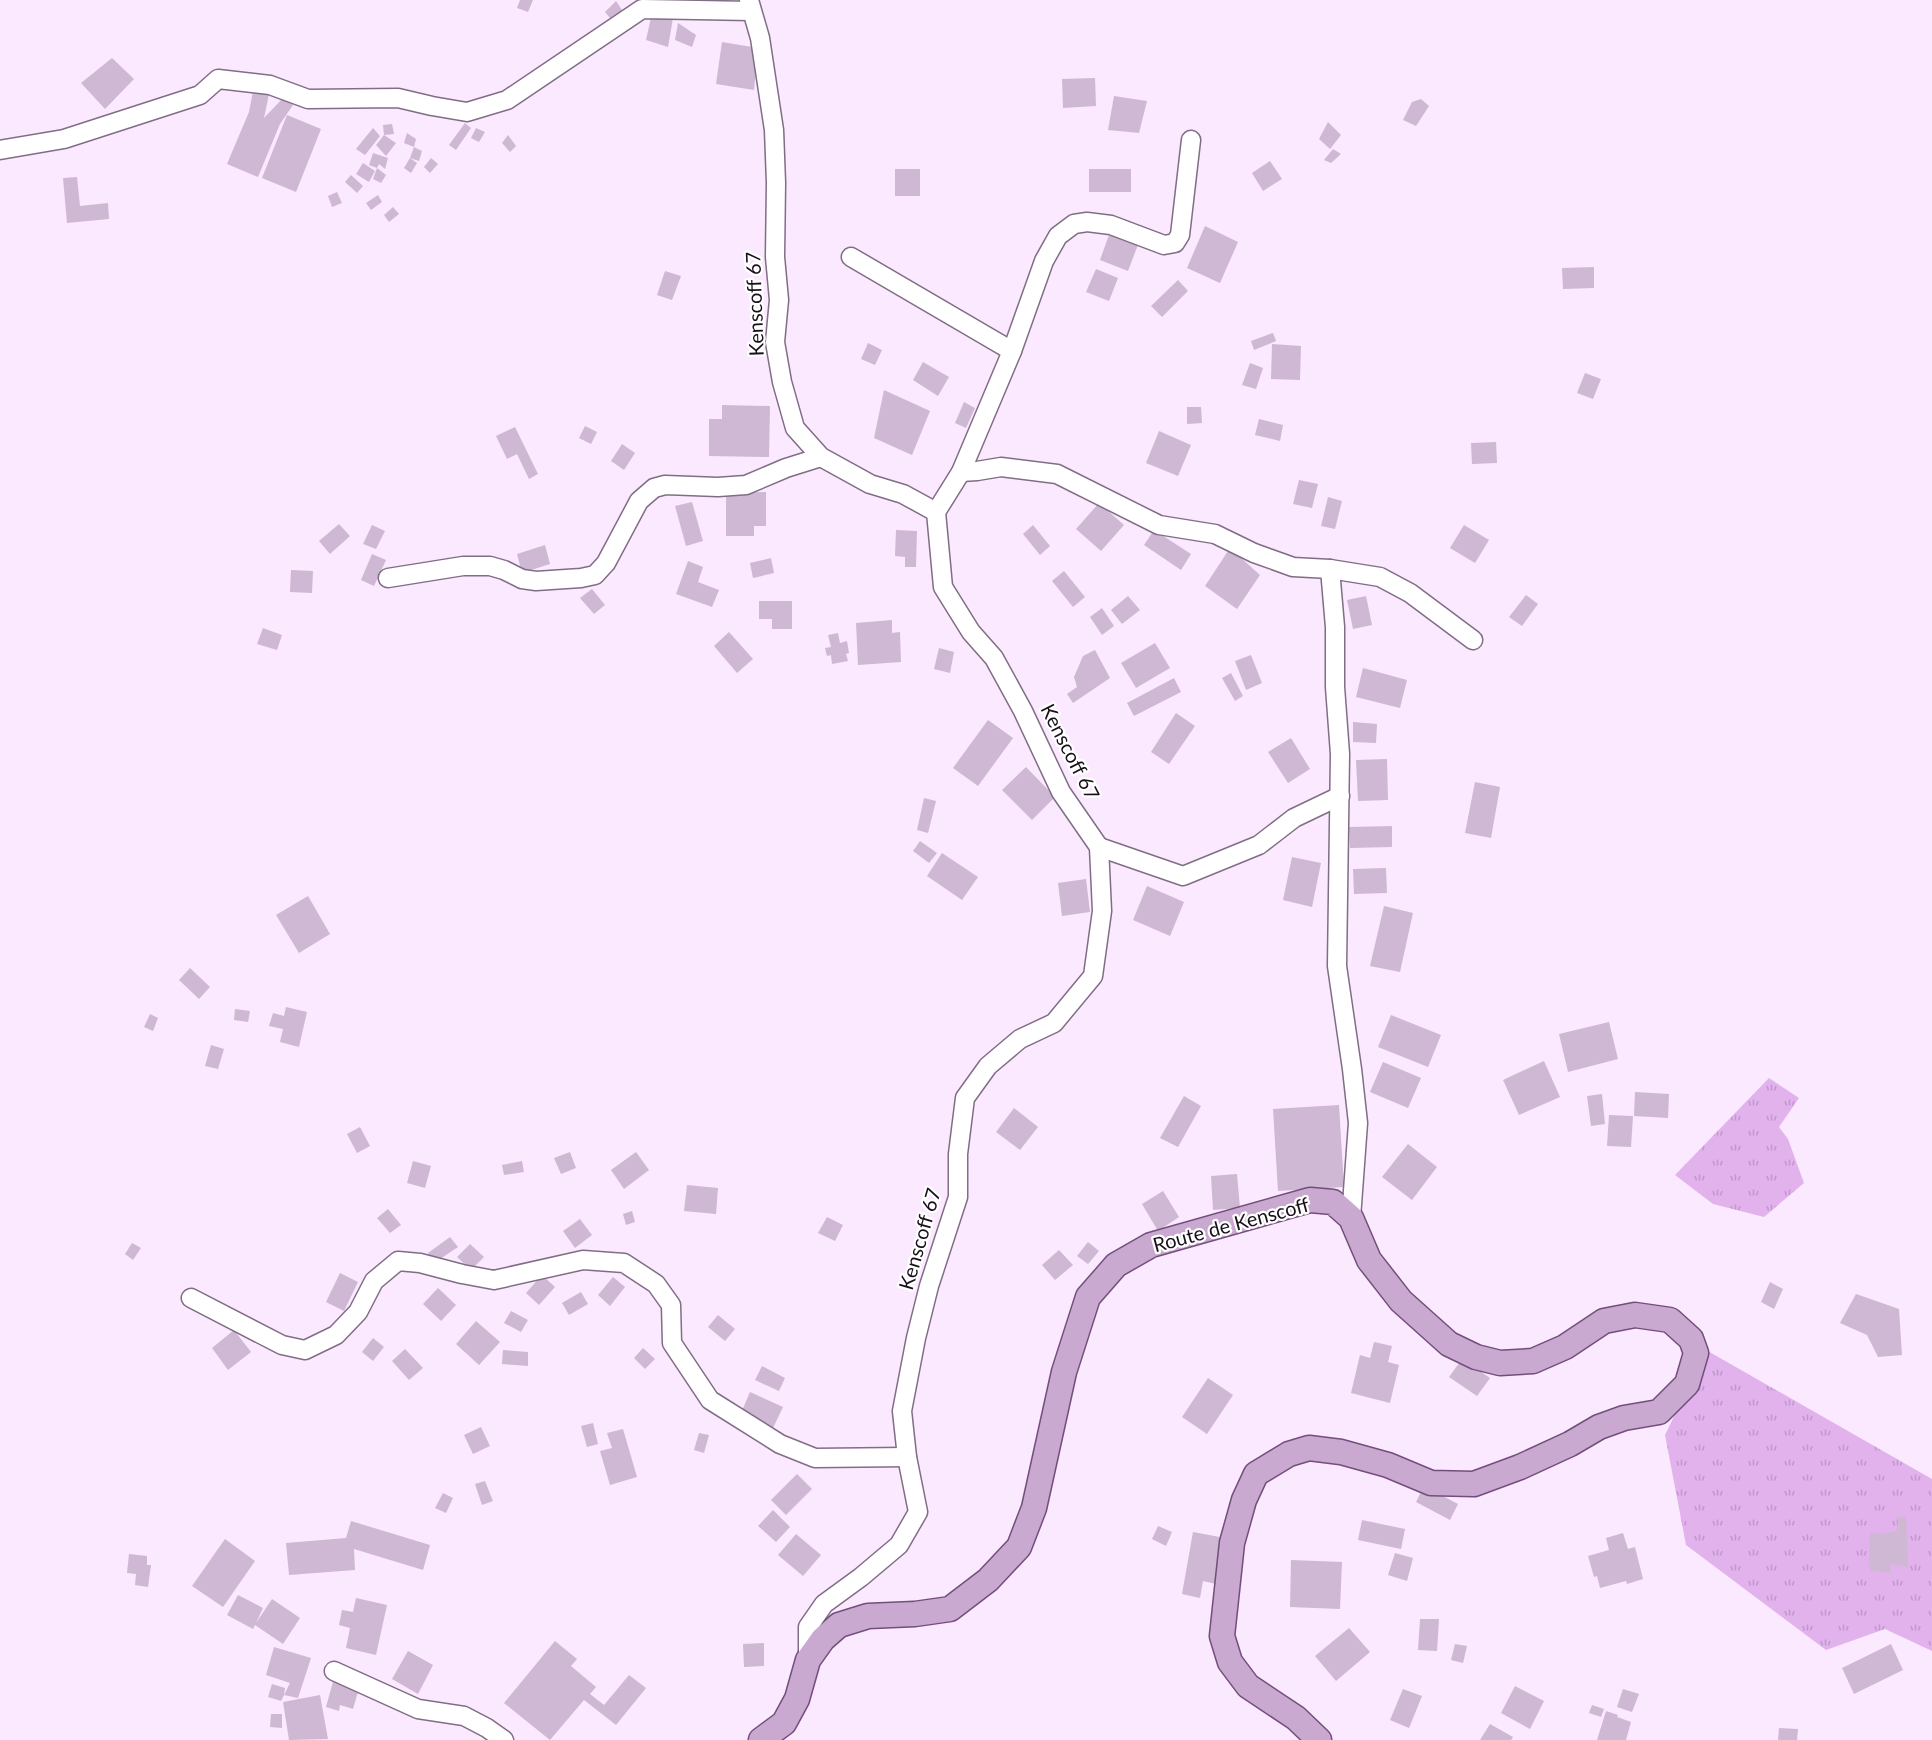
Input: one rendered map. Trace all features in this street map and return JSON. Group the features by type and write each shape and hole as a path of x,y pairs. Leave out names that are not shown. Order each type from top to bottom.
{"main road":[{"name":"Route de Kenscoff","path":"761,1740 784,1723 798,1699 808,1660 824,1639 839,1625 868,1616 915,1614 950,1609 988,1580 1019,1547 1034,1508 1064,1372 1088,1297 1116,1265 1151,1245 1310,1200 1333,1203 1351,1218"},
{"path":"1319,1740 1296,1718 1248,1686 1230,1662 1222,1636 1232,1544 1244,1500 1256,1474 1289,1454 1309,1448 1341,1452 1388,1465 1431,1483 1474,1484 1560,1449 1599,1427 1624,1418 1659,1412 1687,1384 1696,1353 1691,1338 1670,1320 1635,1315 1604,1321 1565,1347 1533,1360 1500,1363 1476,1357 1449,1344 1401,1301 1369,1260 1351,1218"}],"street":[{"path":"0,150 64,140 200,95 218,79 270,85 308,99 399,98 466,112 507,100 642,9 750,5"},
{"name":"Kenscoff 67","path":"750,5 760,38 774,130 775,257 778,300 775,342 782,382 795,428 821,458 870,484 903,494 936,512 943,587 971,632 994,658 1023,711 1061,792 1099,846 1102,911 1093,976 1054,1023 1020,1039 988,1066 965,1098 958,1154 958,1197 929,1286 902,1411 907,1457 918,1512 899,1545 824,1604 808,1627 808,1660"},
{"path":"936,512 961,472 1012,351 1044,261 1058,236 1074,224 1087,222 1112,225 1164,244 1175,243 1180,235 1191,140"},
{"path":"851,257 1012,351"},
{"path":"388,578 472,566 490,566 522,579 536,581 581,579 595,575 606,563 639,501 654,488 665,485 718,488 746,485 786,468 821,458"},
{"path":"961,472 1001,467 1057,474 1159,525 1215,534 1254,553 1293,567 1330,569 1380,577 1410,593 1473,640"},
{"path":"1330,569 1335,627 1335,687 1340,754 1337,966 1358,1124 1351,1218"},
{"path":"1099,846 1183,876 1259,845 1294,818 1340,796"},
{"path":"191,1298 282,1345 305,1350 336,1335 358,1312 374,1281 398,1261 420,1263 462,1275 494,1280 583,1260 624,1263 656,1284 671,1305 672,1343 710,1400 780,1444 815,1458 907,1457"},
{"path":"334,1671 418,1708 464,1716 504,1740"}],"green space":[{"path":"1769,1078 1799,1098 1779,1127 1788,1139 1804,1183 1764,1217 1713,1204 1675,1175"},
{"path":"1706,1350 1932,1479 1932,1651 1885,1629 1826,1650 1686,1545 1665,1435"}],"building":[{"path":"520,0 533,0 528,12 517,8"},
{"path":"616,1 622,10 610,18 605,12"},
{"path":"652,13 673,18 668,47 646,40"},
{"path":"678,23 696,35 692,47 675,40"},
{"path":"722,42 758,48 754,90 716,84"},
{"path":"112,58 134,79 105,109 81,83"},
{"path":"1095,78 1096,106 1063,108 1062,79"},
{"path":"253,91 269,94 264,118 284,97 293,105 280,124 258,177 227,164 249,112"},
{"path":"1114,96 1147,101 1139,133 1108,130"},
{"path":"1421,99 1429,106 1416,126 1403,120 1412,102"},
{"path":"287,115 321,129 296,192 262,178"},
{"path":"1328,122 1341,135 1330,149 1319,139"},
{"path":"465,123 471,128 456,150 449,145"},
{"path":"392,124 394,134 384,135 383,125"},
{"path":"373,128 380,136 365,155 356,149"},
{"path":"476,128 485,132 479,142 471,138"},
{"path":"407,133 416,139 414,147 404,143"},
{"path":"384,135 396,143 386,156 376,145"},
{"path":"508,135 516,146 510,152 502,143"},
{"path":"414,147 422,151 419,161 410,158"},
{"path":"1333,149 1341,154 1331,163 1324,160"},
{"path":"373,153 388,158 385,169 379,164 377,168 369,165"},
{"path":"410,158 417,163 411,173 404,168"},
{"path":"431,158 438,164 430,173 424,167"},
{"path":"1270,161 1282,179 1263,191 1252,173"},
{"path":"363,163 375,171 369,182 356,174"},
{"path":"377,168 386,175 381,183 373,179"},
{"path":"895,169 920,169 920,196 895,196"},
{"path":"1089,169 1131,169 1131,192 1089,192"},
{"path":"351,175 363,186 357,193 345,182"},
{"path":"77,177 80,206 108,203 109,219 67,223 63,178"},
{"path":"337,192 342,203 332,207 328,196"},
{"path":"378,195 382,202 371,210 366,203"},
{"path":"393,207 399,214 389,222 384,215"},
{"path":"1205,226 1238,242 1220,283 1187,268"},
{"path":"1110,232 1139,242 1128,271 1100,260"},
{"path":"1594,267 1594,288 1563,289 1562,268"},
{"path":"1096,269 1118,278 1109,301 1086,292"},
{"path":"665,271 681,276 672,300 657,295"},
{"path":"1178,280 1188,291 1162,317 1151,306"},
{"path":"1273,333 1276,341 1254,350 1251,341"},
{"path":"868,343 882,350 875,365 861,359"},
{"path":"1272,344 1301,346 1300,380 1271,379"},
{"path":"923,362 949,377 938,396 913,380"},
{"path":"1250,363 1263,368 1256,389 1242,385"},
{"path":"1585,373 1601,379 1593,399 1577,393"},
{"path":"884,390 930,411 912,455 874,438"},
{"path":"964,402 975,408 966,428 955,423"},
{"path":"722,405 770,406 769,457 709,456 709,419 722,419"},
{"path":"1187,407 1201,407 1202,423 1187,424"},
{"path":"1259,419 1283,425 1280,441 1255,435"},
{"path":"585,426 597,432 591,444 579,438"},
{"path":"515,427 538,474 529,479 517,454 507,459 496,436"},
{"path":"1159,431 1191,445 1178,476 1146,463"},
{"path":"1496,442 1497,463 1472,464 1471,443"},
{"path":"622,444 635,453 624,470 611,461"},
{"path":"1299,480 1318,484 1312,508 1293,504"},
{"path":"766,492 766,526 754,526 754,536 726,536 726,493"},
{"path":"1328,497 1342,501 1335,529 1321,526"},
{"path":"692,502 703,541 686,546 675,506"},
{"path":"1099,503 1124,525 1101,551 1076,529"},
{"path":"339,524 350,536 330,554 319,541"},
{"path":"372,525 385,531 376,549 363,544"},
{"path":"1033,525 1050,546 1040,555 1023,534"},
{"path":"1464,525 1489,540 1475,563 1450,548"},
{"path":"896,530 917,531 916,567 905,567 905,557 895,556"},
{"path":"1154,530 1191,554 1181,570 1144,545"},
{"path":"545,545 550,564 522,573 517,554"},
{"path":"1230,548 1260,575 1237,609 1205,586"},
{"path":"372,554 386,560 374,586 361,580"},
{"path":"771,558 774,573 753,578 750,563"},
{"path":"688,561 703,567 698,582 719,590 712,607 676,594"},
{"path":"291,570 313,571 312,593 290,592"},
{"path":"1064,571 1085,597 1073,607 1052,581"},
{"path":"592,589 605,605 594,614 580,598"},
{"path":"1526,595 1538,604 1522,626 1509,617"},
{"path":"1128,596 1140,610 1122,624 1111,610"},
{"path":"1366,596 1372,625 1353,629 1347,600"},
{"path":"759,601 792,601 792,629 772,629 772,619 759,619"},
{"path":"1102,608 1114,626 1102,635 1090,617"},
{"path":"892,620 892,633 900,632 901,662 858,665 856,623"},
{"path":"263,628 282,635 277,650 257,644"},
{"path":"729,632 753,659 737,673 714,646"},
{"path":"838,633 840,643 847,641 848,661 832,664 831,655 827,656 825,648 831,647 828,635"},
{"path":"1155,643 1170,668 1136,688 1121,663"},
{"path":"939,648 954,652 950,673 934,669"},
{"path":"1095,650 1110,678 1073,703 1067,694 1077,687 1074,677 1083,656"},
{"path":"1251,655 1262,683 1246,690 1235,661"},
{"path":"1363,668 1407,680 1400,708 1356,697"},
{"path":"1231,673 1243,696 1235,701 1222,678"},
{"path":"1174,678 1181,692 1134,716 1127,703"},
{"path":"1176,713 1195,726 1169,764 1151,752"},
{"path":"988,720 1013,738 978,786 953,768"},
{"path":"1353,722 1377,724 1376,743 1353,742"},
{"path":"1291,738 1310,769 1288,783 1268,752"},
{"path":"1387,759 1388,800 1358,801 1356,760"},
{"path":"1026,767 1055,797 1032,820 1002,790"},
{"path":"1475,782 1500,787 1491,838 1465,833"},
{"path":"924,798 936,801 928,833 917,830"},
{"path":"1392,826 1392,847 1350,848 1349,827"},
{"path":"920,841 937,853 929,863 913,851"},
{"path":"942,853 978,877 962,900 927,876"},
{"path":"1292,857 1321,863 1312,907 1283,900"},
{"path":"1386,868 1387,893 1354,894 1353,869"},
{"path":"1086,879 1090,912 1062,916 1058,883"},
{"path":"1147,886 1184,902 1170,936 1133,920"},
{"path":"308,896 330,934 299,953 276,915"},
{"path":"1384,906 1413,913 1400,972 1370,966"},
{"path":"190,968 210,987 199,999 179,980"},
{"path":"286,1007 307,1012 299,1047 280,1042 283,1029 269,1026 273,1013 284,1016"},
{"path":"235,1009 250,1011 248,1022 234,1020"},
{"path":"150,1014 158,1018 153,1031 144,1027"},
{"path":"1391,1015 1441,1035 1428,1067 1378,1047"},
{"path":"1609,1022 1618,1059 1568,1072 1559,1034"},
{"path":"211,1045 224,1049 218,1069 205,1066"},
{"path":"1544,1061 1560,1097 1519,1115 1503,1080"},
{"path":"1383,1062 1421,1078 1408,1108 1370,1092"},
{"path":"1635,1092 1669,1094 1668,1118 1634,1116"},
{"path":"1602,1094 1605,1124 1591,1126 1587,1096"},
{"path":"1184,1096 1201,1106 1178,1147 1160,1138"},
{"path":"1339,1105 1344,1187 1278,1191 1273,1109"},
{"path":"1014,1108 1038,1127 1020,1150 996,1132"},
{"path":"1609,1115 1633,1116 1631,1147 1607,1146"},
{"path":"360,1127 370,1146 357,1153 347,1134"},
{"path":"1408,1144 1437,1167 1412,1200 1382,1177"},
{"path":"570,1152 576,1168 561,1174 554,1158"},
{"path":"636,1152 649,1170 624,1189 611,1170"},
{"path":"413,1161 431,1166 425,1188 407,1183"},
{"path":"522,1161 524,1172 504,1175 502,1165"},
{"path":"1237,1174 1240,1208 1213,1210 1211,1176"},
{"path":"687,1185 718,1188 716,1214 684,1211"},
{"path":"1163,1191 1179,1217 1158,1231 1142,1204"},
{"path":"388,1209 401,1225 390,1233 377,1218"},
{"path":"632,1211 635,1222 626,1225 623,1214"},
{"path":"827,1217 843,1225 835,1241 818,1233"},
{"path":"580,1219 592,1235 575,1248 563,1231"},
{"path":"450,1237 458,1247 434,1263 428,1253"},
{"path":"1088,1242 1099,1251 1088,1264 1077,1256"},
{"path":"132,1243 141,1248 133,1260 125,1254"},
{"path":"470,1244 484,1257 471,1270 457,1257"},
{"path":"1059,1250 1073,1265 1055,1280 1042,1265"},
{"path":"340,1273 358,1282 344,1311 326,1302"},
{"path":"542,1275 555,1287 539,1305 526,1293"},
{"path":"613,1277 625,1287 610,1306 598,1295"},
{"path":"1770,1282 1783,1289 1774,1309 1761,1302"},
{"path":"438,1288 456,1305 441,1321 423,1304"},
{"path":"581,1292 588,1304 569,1315 562,1303"},
{"path":"1856,1294 1899,1309 1902,1355 1878,1357 1867,1335 1840,1323"},
{"path":"511,1311 528,1320 521,1332 504,1323"},
{"path":"718,1315 735,1329 725,1341 708,1327"},
{"path":"476,1321 500,1342 479,1365 456,1344"},
{"path":"234,1330 251,1352 228,1370 212,1348"},
{"path":"373,1338 384,1347 373,1361 362,1352"},
{"path":"1374,1342 1392,1346 1388,1362 1399,1365 1390,1403 1351,1393 1360,1355 1370,1358"},
{"path":"643,1348 655,1359 645,1369 634,1358"},
{"path":"405,1349 423,1368 409,1380 392,1361"},
{"path":"503,1350 528,1352 528,1366 502,1364"},
{"path":"1462,1359 1490,1378 1477,1396 1449,1377"},
{"path":"762,1366 785,1378 779,1391 755,1380"},
{"path":"1208,1378 1233,1395 1207,1434 1182,1417"},
{"path":"750,1392 783,1407 773,1428 741,1413"},
{"path":"593,1423 598,1444 587,1447 581,1426"},
{"path":"481,1427 490,1446 473,1454 464,1435"},
{"path":"623,1429 637,1477 610,1485 600,1451 612,1448 607,1433"},
{"path":"699,1433 709,1435 704,1453 694,1450"},
{"path":"797,1474 812,1489 786,1515 771,1500"},
{"path":"485,1481 493,1501 482,1505 475,1484"},
{"path":"1424,1486 1458,1504 1450,1520 1416,1502"},
{"path":"443,1493 453,1498 446,1513 435,1508"},
{"path":"773,1510 790,1527 776,1542 758,1526"},
{"path":"1898,1517 1906,1517 1908,1567 1891,1564 1890,1573 1870,1570 1870,1533 1882,1534 1897,1531"},
{"path":"1362,1520 1405,1529 1401,1549 1358,1540"},
{"path":"351,1521 430,1545 423,1570 354,1549 355,1570 289,1575 286,1543 346,1538"},
{"path":"1158,1526 1172,1532 1166,1546 1152,1539"},
{"path":"1193,1532 1225,1538 1216,1584 1203,1581 1200,1598 1182,1594"},
{"path":"1623,1533 1628,1549 1635,1547 1643,1579 1600,1588 1588,1556 1609,1550 1606,1538"},
{"path":"796,1534 821,1555 803,1576 778,1555"},
{"path":"225,1539 255,1561 223,1607 192,1586"},
{"path":"1395,1553 1413,1558 1407,1581 1388,1575"},
{"path":"129,1554 147,1556 147,1565 151,1565 148,1587 135,1585 136,1574 127,1573"},
{"path":"1291,1560 1342,1562 1340,1609 1290,1607"},
{"path":"238,1595 263,1608 256,1623 272,1599 300,1618 283,1644 255,1625 253,1629 227,1615"},
{"path":"356,1598 387,1605 376,1655 346,1648 350,1628 339,1625 342,1610 353,1612"},
{"path":"1420,1619 1439,1619 1437,1651 1418,1650"},
{"path":"1349,1628 1370,1652 1336,1681 1315,1656"},
{"path":"555,1641 577,1659 571,1666 596,1687 590,1694 604,1705 629,1675 646,1688 616,1725 584,1700 550,1740 504,1703"},
{"path":"764,1643 764,1666 744,1667 743,1644"},
{"path":"1455,1644 1467,1646 1463,1663 1451,1660"},
{"path":"1891,1644 1903,1670 1854,1694 1842,1668"},
{"path":"274,1647 311,1658 298,1698 284,1695 290,1683 266,1675"},
{"path":"408,1651 433,1665 418,1694 392,1679"},
{"path":"334,1678 360,1685 353,1709 340,1705 339,1711 326,1707"},
{"path":"272,1684 285,1688 281,1701 268,1697"},
{"path":"1515,1686 1544,1701 1530,1729 1501,1713"},
{"path":"1403,1689 1422,1696 1409,1728 1390,1720"},
{"path":"1623,1689 1639,1694 1632,1712 1617,1707"},
{"path":"320,1695 328,1739 289,1740 283,1702"},
{"path":"1592,1705 1604,1709 1601,1717 1589,1713"},
{"path":"1606,1711 1631,1722 1626,1740 1597,1740"},
{"path":"271,1714 282,1714 282,1728 270,1727"},
{"path":"1490,1724 1513,1737 1511,1740 1480,1740"},
{"path":"1779,1728 1798,1729 1797,1740 1778,1740"}]}
